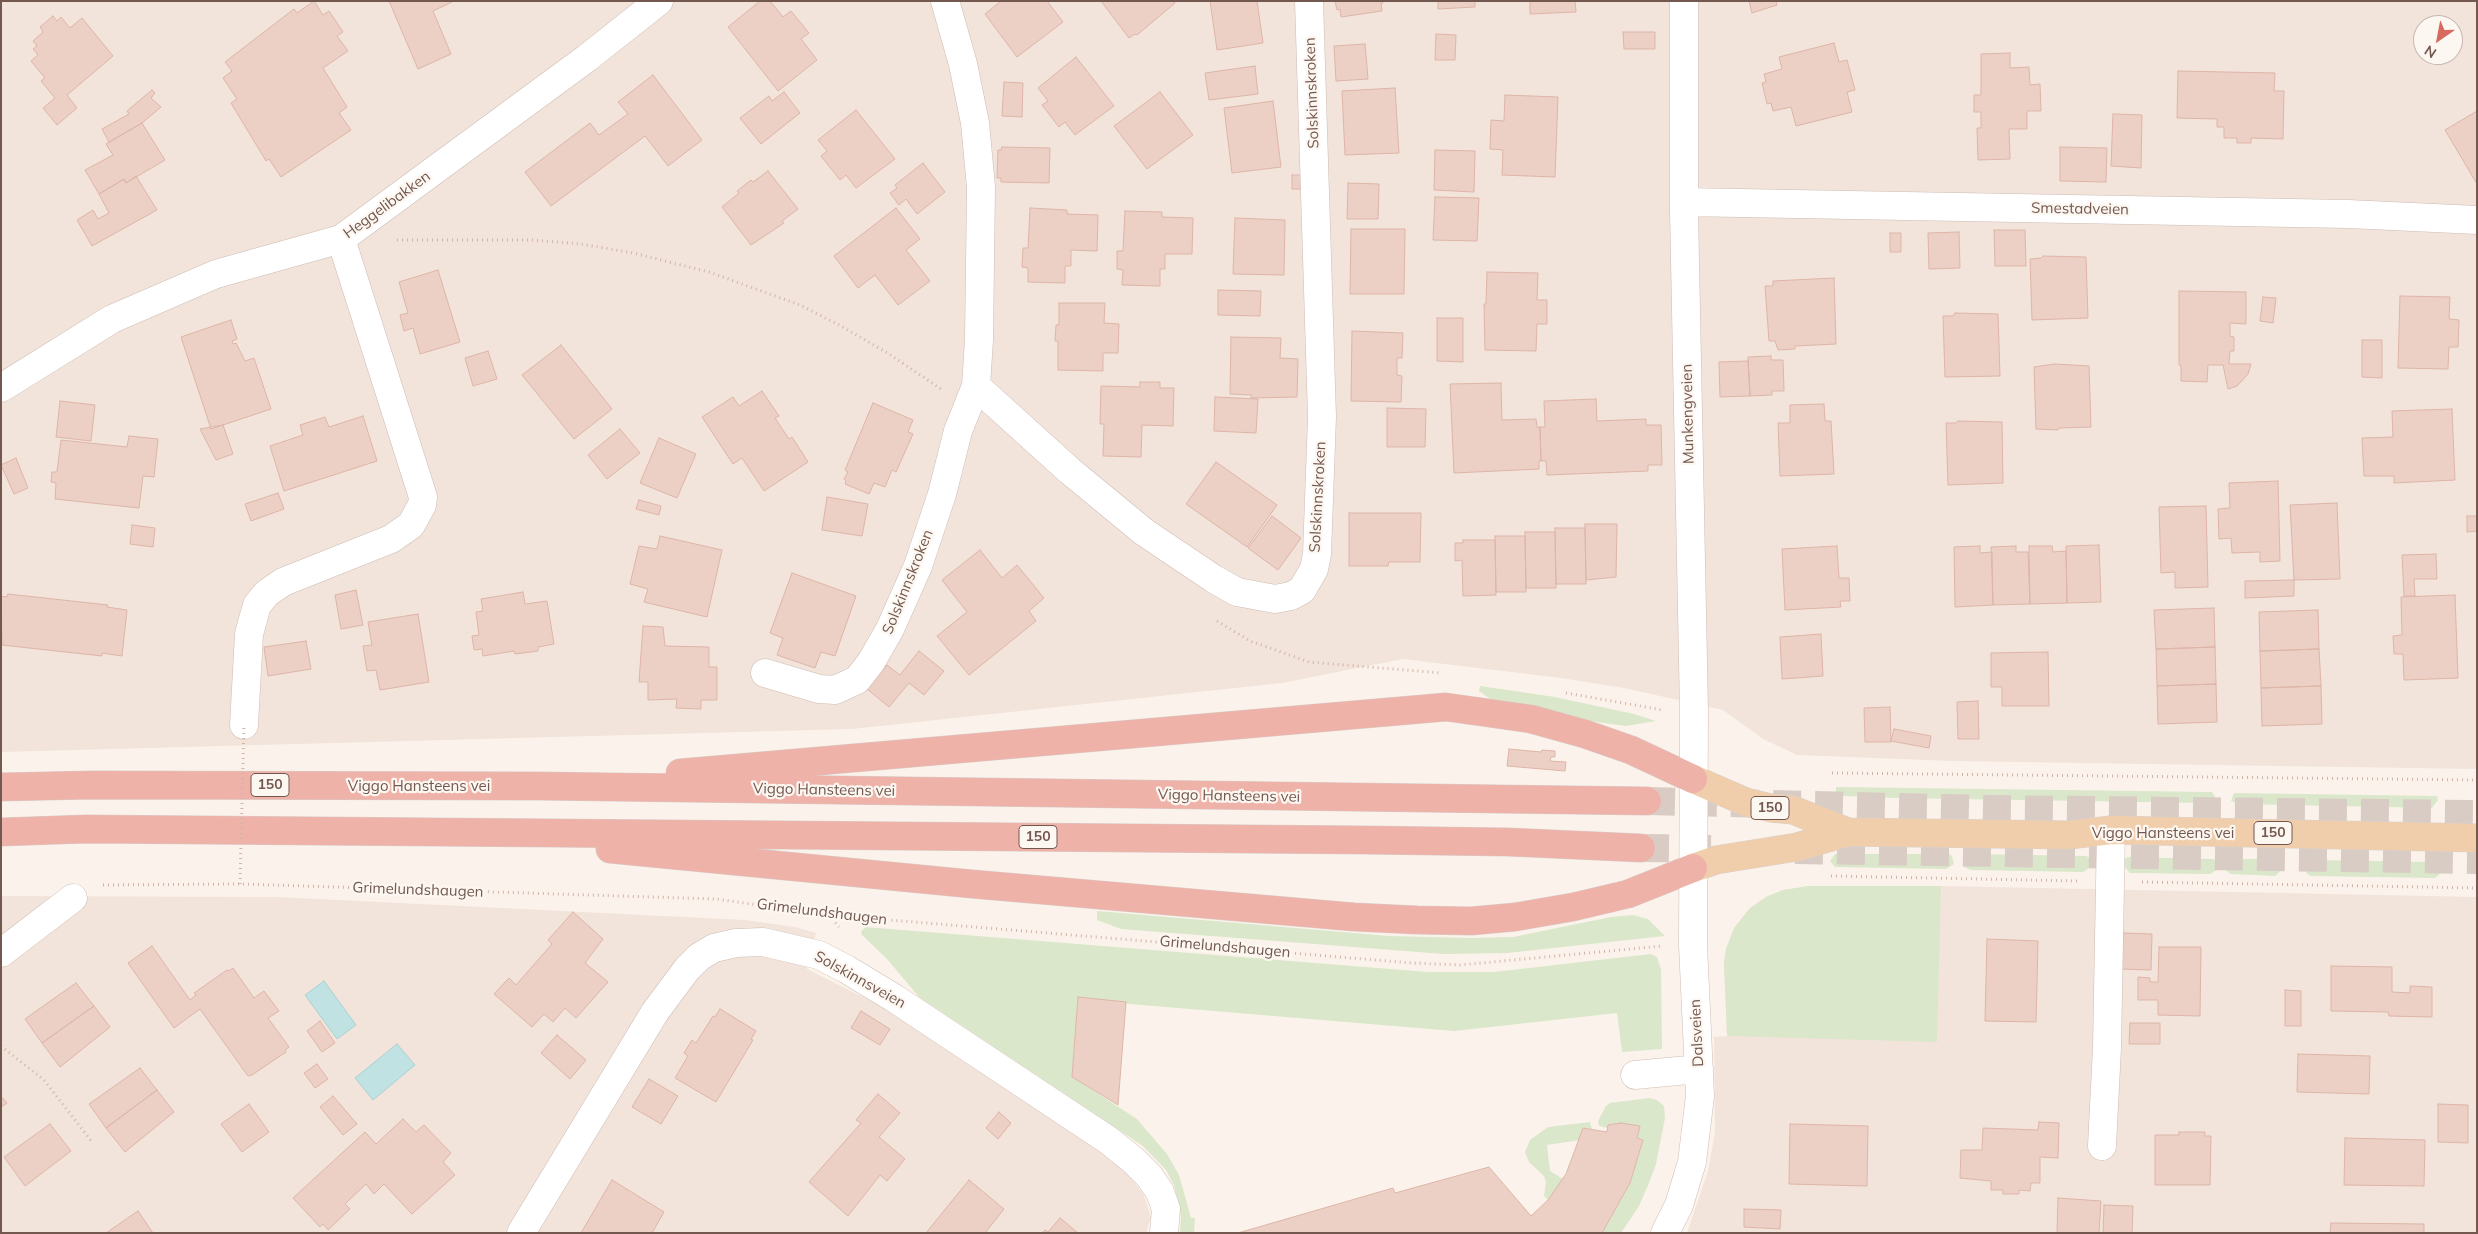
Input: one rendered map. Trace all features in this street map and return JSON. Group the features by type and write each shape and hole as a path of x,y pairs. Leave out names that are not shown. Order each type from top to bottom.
{"highway":[{"path":"538,786 929,750 1446,707 1530,718 1585,734 1631,750 1693,779"},
{"name":"Viggo Hansteens vei","path":"1,787 92,785 538,786 1647,801"},
{"name":"150","path":"1,832 86,829 1374,840 1508,842 1641,848"},
{"path":"434,832 972,884 1344,916 1417,920 1471,921 1515,917 1573,907 1628,894 1693,868"}],"main road":[{"name":"Viggo Hansteens vei","path":"1693,779 1746,802 1771,808 1793,810 1848,832"},
{"name":"Viggo Hansteens vei","path":"1693,868 1716,860 1797,847 1848,832 2069,835 2110,830 2477,838"}],"street":[{"name":"Heggelibakken","path":"1,388 112,319 216,274 341,239 587,58 659,1"},
{"name":"Solskinnskroken","path":"765,673 819,689 835,690 857,680 871,662 890,629 918,566 942,494 958,431 976,386 981,187 975,124 963,64 945,1"},
{"name":"Solskinnskroken","path":"976,386 1070,471 1144,532 1214,579 1237,592 1274,599 1291,596 1302,590 1314,569 1317,554 1322,417 1309,1"},
{"name":"Munkengveien","path":"1684,1 1684,202 1694,711 1693,828"},
{"name":"Smestadveien","path":"1684,202 2348,214 2477,220"},
{"path":"244,725 249,634 252,617 257,605 267,593 283,582 391,539 411,525 422,505 423,496 341,239"},
{"name":"Dalsveien","path":"1665,1233 1679,1204 1692,1162 1698,1121 1699,1069 1693,945 1693,828"},
{"path":"2102,1146 2107,1048 2110,830"},
{"path":"1,953 73,898"},
{"name":"Solskinnsveien","path":"521,1233 655,1012 687,969 714,948 736,943 763,942 819,954 846,969 894,998 1108,1140 1149,1176 1160,1192 1166,1209 1164,1233"},
{"path":"1635,1075 1699,1069"}],"path":[{"path":"240,884 244,725"},
{"path":"1832,773 2477,780"},
{"path":"1831,876 2477,888"},
{"name":"Grimelundshaugen","path":"73,898 88,889 110,884 240,884 716,899 829,914 1460,965 1662,946"},
{"path":"1,1046 44,1080 92,1142"}],"shaded area":[{"path":"1,1 2477,1 2477,769 1951,761 1797,755 1763,739 1723,710 1624,688 1561,678 1403,659 1282,683 852,729 1,752"},
{"path":"1809,886 1941,886 2477,897 2477,1233 1687,1233 1708,1171 1715,1132 1714,1037 1727,1036 1724,963 1726,949 1734,928 1750,908 1766,897 1783,890"},
{"path":"1,896 278,897 745,920 795,927 816,933 807,969 883,1007 1122,1167 1143,1193 1151,1217 1146,1233 1,1233"}],"green space":[{"path":"1480,686 1555,697 1634,714 1656,721 1626,726 1589,721 1493,701 1479,691"},
{"path":"1836,787 2212,792 2215,797 2214,802 2205,803 1895,798 1843,796 1836,793"},
{"path":"2234,793 2437,796 2438,800 2432,808 2238,804 2231,801"},
{"path":"1835,854 1949,854 1952,856 1954,864 1946,869 1835,867 1830,861"},
{"path":"1969,854 2086,856 2090,858 2091,867 2083,872 1971,870 1963,864 1963,860"},
{"path":"2127,857 2213,859 2216,861 2218,869 2210,874 2130,873 2123,865 2123,860"},
{"path":"2229,859 2276,859 2281,864 2282,870 2275,876 2230,874 2224,868"},
{"path":"2312,860 2434,862 2441,865 2443,871 2435,878 2311,876 2307,874 2305,867"},
{"path":"1809,886 1941,886 1937,1042 1727,1036 1724,963 1726,949 1734,928 1750,908 1766,897 1783,890"},
{"path":"1097,911 1389,936 1470,938 1513,937 1611,917 1633,915 1648,919 1665,936 1507,953 1444,954 1121,929 1097,920"},
{"path":"865,927 1428,972 1494,972 1651,954 1657,957 1661,969 1662,1049 1622,1052 1617,1013 1454,1031 1130,1004 1078,997 1072,1077 1137,1119 1167,1154 1179,1175 1191,1218 1195,1218 1194,1233 1180,1233 1181,1217 1174,1185 1166,1170 1143,1146 919,997 887,959 862,935 861,932"},
{"path":"1649,1098 1657,1100 1664,1106 1665,1118 1656,1164 1639,1206 1621,1233 1602,1233 1630,1183 1643,1140 1637,1138 1640,1126 1608,1125 1608,1128 1599,1126 1598,1121 1606,1106 1610,1103"},
{"path":"1590,1122 1592,1129 1583,1128 1580,1140 1547,1145 1550,1171 1563,1179 1548,1200 1544,1196 1546,1182 1544,1176 1529,1162 1525,1152 1530,1140 1548,1127"}],"water":[{"path":"324,981 356,1025 337,1039 305,995"},
{"path":"397,1044 415,1065 373,1100 355,1078"}],"building":[{"path":"314,1 323,15 329,11 343,32 337,36 348,51 323,68 347,107 339,113 351,130 281,177 269,159 266,161 231,103 237,99 223,78 232,71 225,62 294,9 297,13"},
{"path":"389,1 454,1 433,11 451,54 418,69"},
{"path":"760,1 770,1 783,17 791,11 809,33 801,39 817,60 778,91 728,27"},
{"path":"1001,1 1047,1 1063,22 1017,57 985,14"},
{"path":"1101,1 1173,1 1175,3 1137,35 1135,34 1129,38"},
{"path":"1210,1 1257,1 1263,43 1217,50"},
{"path":"1335,1 1383,1 1381,3 1382,11 1341,17 1340,9 1337,10"},
{"path":"1438,1 1475,1 1475,7 1438,9"},
{"path":"1530,1 1575,1 1576,12 1530,14"},
{"path":"1749,1 1776,1 1777,5 1752,13"},
{"path":"53,16 57,21 61,17 70,28 82,18 113,56 67,95 77,108 57,125 43,108 55,98 41,81 45,78 31,61 38,55 33,49 37,46 33,41 43,32 40,27"},
{"path":"1623,32 1655,32 1655,49 1624,49"},
{"path":"1436,34 1456,35 1455,60 1435,60"},
{"path":"1834,43 1839,62 1847,60 1855,90 1847,92 1852,112 1796,126 1791,107 1773,111 1771,103 1767,104 1762,83 1766,82 1764,74 1782,69 1779,57"},
{"path":"1365,44 1368,79 1336,81 1334,46"},
{"path":"2010,53 2010,68 2029,67 2030,85 2040,84 2041,111 2027,111 2027,129 2009,129 2010,159 1978,160 1977,128 1981,128 1981,112 1974,112 1974,95 1981,95 1981,54"},
{"path":"1076,57 1114,106 1075,135 1065,122 1059,127 1042,105 1048,101 1038,88"},
{"path":"1255,66 1258,94 1209,100 1205,73"},
{"path":"2178,71 2275,73 2274,91 2284,91 2283,139 2251,138 2251,143 2237,143 2237,138 2224,138 2224,127 2217,127 2217,119 2177,118"},
{"path":"653,75 702,140 668,166 645,136 551,206 525,172 590,123 599,135 628,114 618,102"},
{"path":"1004,82 1023,83 1022,117 1002,116"},
{"path":"1395,88 1399,153 1345,155 1342,91"},
{"path":"152,90 155,93 151,98 161,107 142,123 109,142 102,129 129,114 127,111"},
{"path":"784,92 800,113 761,144 740,118 769,96 772,101"},
{"path":"1160,92 1193,135 1147,169 1114,126"},
{"path":"1505,95 1558,97 1555,177 1502,175 1503,150 1490,149 1491,120 1504,121"},
{"path":"1273,101 1281,167 1232,173 1224,108"},
{"path":"856,110 895,159 856,188 846,175 840,180 821,156 827,151 818,140"},
{"path":"2477,111 2477,184 2445,130"},
{"path":"2113,114 2142,115 2141,168 2111,166"},
{"path":"142,123 165,160 126,183 124,179 99,194 85,170 113,155 106,144"},
{"path":"1002,147 1050,148 1049,183 1001,182 1001,178 997,178 998,150 1001,150"},
{"path":"2060,147 2107,148 2106,182 2060,181"},
{"path":"1435,150 1475,151 1474,192 1434,190"},
{"path":"923,163 945,192 917,214 906,199 899,205 890,193 897,188 895,185"},
{"path":"768,171 798,209 782,221 784,223 751,245 722,207 751,180 753,182"},
{"path":"1292,175 1306,175 1306,189 1292,189"},
{"path":"136,176 157,210 92,246 77,220 93,210 98,219 109,213 99,194 124,179 126,183"},
{"path":"1348,183 1379,184 1378,219 1347,219"},
{"path":"1435,197 1479,198 1477,241 1433,240"},
{"path":"896,208 920,239 906,250 930,281 898,305 875,275 858,288 834,256"},
{"path":"1030,208 1067,210 1067,214 1098,215 1097,251 1071,250 1071,266 1065,266 1065,283 1028,282 1028,268 1022,267 1023,248 1028,248"},
{"path":"1125,211 1162,212 1162,217 1193,218 1192,254 1165,254 1165,269 1160,269 1160,286 1122,285 1123,270 1117,269 1117,251 1123,251"},
{"path":"1235,218 1285,220 1284,275 1233,274"},
{"path":"1351,229 1405,229 1404,294 1350,294"},
{"path":"1994,230 2025,230 2026,266 1995,266"},
{"path":"1959,232 1960,268 1929,269 1928,233"},
{"path":"1890,233 1901,233 1901,252 1890,252"},
{"path":"2043,256 2086,257 2088,318 2032,320 2030,259"},
{"path":"438,270 460,342 420,354 413,328 404,331 400,315 408,313 399,282"},
{"path":"1487,272 1538,273 1537,300 1547,300 1547,324 1537,324 1536,351 1485,350 1484,304 1486,304"},
{"path":"1834,278 1836,344 1795,346 1795,349 1778,350 1775,341 1769,341 1765,286 1773,286 1773,281"},
{"path":"1218,290 1261,291 1260,316 1218,315"},
{"path":"2179,291 2246,292 2246,324 2230,323 2230,336 2234,337 2234,351 2230,351 2229,364 2251,364 2248,374 2237,386 2228,389 2223,365 2208,365 2207,382 2181,381 2181,365 2179,365"},
{"path":"2400,296 2450,297 2449,319 2459,320 2458,347 2449,347 2448,369 2398,368"},
{"path":"2263,297 2276,298 2273,323 2260,321"},
{"path":"1059,303 1105,303 1104,323 1119,324 1118,353 1103,353 1103,371 1058,370 1058,341 1055,341 1056,325 1059,325"},
{"path":"1955,313 1998,314 2000,376 1945,377 1943,316 1953,316"},
{"path":"1437,318 1463,318 1463,362 1437,361"},
{"path":"231,320 237,339 232,341 233,344 236,343 245,361 254,358 271,409 211,429 181,337"},
{"path":"1352,331 1403,333 1402,358 1397,358 1397,375 1402,376 1401,402 1351,401"},
{"path":"1231,337 1281,338 1280,358 1298,359 1297,397 1251,398 1251,395 1230,394"},
{"path":"2362,340 2382,340 2382,378 2362,377"},
{"path":"561,345 612,409 574,439 522,375"},
{"path":"488,351 497,379 473,386 465,358"},
{"path":"1771,356 1771,360 1783,360 1784,391 1772,391 1772,395 1750,396 1748,357"},
{"path":"1748,361 1750,396 1720,397 1719,362"},
{"path":"2055,364 2089,366 2091,427 2059,428 2058,430 2036,429 2034,367"},
{"path":"1140,382 1160,382 1160,388 1174,388 1173,426 1142,425 1141,457 1103,456 1104,424 1100,424 1101,386 1140,387"},
{"path":"1501,383 1502,420 1536,419 1537,427 1540,427 1541,461 1539,461 1539,469 1454,473 1450,384"},
{"path":"762,391 779,416 775,418 789,439 792,437 808,462 764,491 742,458 733,464 702,417 733,397 739,406"},
{"path":"1215,397 1258,399 1256,433 1214,431"},
{"path":"1596,399 1597,421 1646,419 1646,425 1661,425 1662,465 1648,465 1648,471 1547,475 1546,461 1541,461 1540,427 1545,427 1544,401"},
{"path":"60,401 95,405 91,441 56,437"},
{"path":"873,403 913,420 908,432 913,434 896,472 892,470 885,487 874,483 869,494 845,484 846,481 844,479 848,472 845,470"},
{"path":"1824,404 1825,421 1831,421 1834,474 1780,476 1778,423 1790,423 1790,405"},
{"path":"1387,408 1426,409 1425,447 1387,447"},
{"path":"2452,409 2455,480 2394,483 2394,476 2364,476 2362,438 2393,437 2392,411"},
{"path":"363,416 377,461 284,491 270,446 303,435 300,425 325,417 329,427"},
{"path":"1958,421 2002,422 2003,483 1948,485 1946,423 1956,423"},
{"path":"223,425 233,454 216,460 200,429"},
{"path":"620,429 640,453 607,479 588,455"},
{"path":"129,436 158,439 154,477 143,476 139,508 55,499 56,483 51,482 52,472 57,472 61,440 127,447"},
{"path":"659,438 696,454 677,498 640,483"},
{"path":"16,458 28,488 14,494 1,465"},
{"path":"1216,462 1277,505 1247,547 1186,504"},
{"path":"2278,481 2280,561 2260,562 2260,552 2232,553 2231,538 2219,539 2218,509 2230,508 2229,483"},
{"path":"278,493 284,509 251,521 245,504"},
{"path":"827,497 868,504 862,536 822,530"},
{"path":"639,500 661,506 659,515 636,509"},
{"path":"2337,503 2340,579 2294,580 2290,505"},
{"path":"2206,506 2208,587 2175,588 2175,572 2161,573 2159,507"},
{"path":"1349,513 1421,513 1420,562 1389,562 1388,566 1349,566"},
{"path":"1272,516 1301,538 1278,570 1248,548"},
{"path":"2467,516 2477,516 2477,531 2467,532"},
{"path":"1585,524 1617,524 1616,577 1586,580"},
{"path":"132,525 155,528 153,547 130,544"},
{"path":"1555,528 1585,528 1586,584 1556,584"},
{"path":"1525,532 1555,532 1556,588 1526,588"},
{"path":"660,536 722,550 707,617 644,602 648,589 630,584 639,546 657,549"},
{"path":"1495,536 1525,536 1526,592 1496,592"},
{"path":"1463,540 1495,540 1496,595 1463,596 1462,560 1455,561 1455,543 1463,543"},
{"path":"2099,545 2101,602 2067,603 2066,546"},
{"path":"1837,546 1839,578 1849,578 1850,601 1840,601 1841,607 1785,610 1782,549"},
{"path":"1980,546 1980,553 1992,552 1993,605 1955,607 1954,547"},
{"path":"2016,546 2016,552 2028,552 2030,604 1993,605 1991,547"},
{"path":"2029,546 2052,546 2053,552 2066,551 2067,603 2030,604"},
{"path":"980,550 1002,578 1017,565 1044,598 1029,611 1036,621 969,675 937,636 967,612 942,580"},
{"path":"2436,554 2437,579 2414,579 2415,596 2404,596 2402,555"},
{"path":"792,573 856,596 835,656 821,652 815,668 777,655 783,638 770,633"},
{"path":"2294,580 2294,596 2245,598 2245,581"},
{"path":"356,590 363,625 341,629 335,595"},
{"path":"523,592 525,604 547,601 554,644 538,647 538,651 515,654 514,651 483,656 482,649 474,650 472,636 479,635 476,612 483,611 481,599"},
{"path":"8,594 108,605 107,607 127,610 122,656 102,653 102,656 2,645 1,596 7,597"},
{"path":"2455,595 2458,678 2404,680 2403,654 2394,654 2393,636 2402,635 2401,597"},
{"path":"2214,608 2215,647 2156,649 2154,610"},
{"path":"2318,610 2319,649 2260,651 2259,612"},
{"path":"418,614 429,682 380,690 376,670 367,671 363,646 372,645 368,622"},
{"path":"643,626 663,627 665,646 709,647 709,667 717,667 717,700 701,700 701,709 676,708 677,699 648,700 648,682 639,682"},
{"path":"1821,634 1823,676 1782,679 1780,637"},
{"path":"306,641 311,669 268,676 264,647"},
{"path":"2215,647 2216,684 2157,686 2156,649"},
{"path":"2319,649 2321,686 2261,688 2260,651"},
{"path":"919,651 944,671 924,695 909,683 889,707 867,689 887,665 900,675"},
{"path":"2048,652 2049,706 2002,706 2002,687 1991,687 1991,653"},
{"path":"2216,684 2217,722 2158,724 2157,686"},
{"path":"2321,686 2322,724 2262,726 2261,688"},
{"path":"1978,701 1979,739 1958,739 1957,702"},
{"path":"1890,707 1891,742 1865,742 1864,708"},
{"path":"1894,729 1931,736 1929,748 1891,741"},
{"path":"1509,749 1541,752 1542,750 1555,751 1555,757 1551,757 1550,761 1566,762 1565,771 1507,766"},
{"path":"573,912 603,939 585,963 608,982 576,1018 565,1008 553,1022 544,1014 532,1027 494,994 509,978 516,985 552,944 548,940"},
{"path":"2123,933 2152,934 2151,970 2122,969"},
{"path":"1987,939 2038,941 2036,1022 1985,1021"},
{"path":"152,946 190,1000 196,995 194,993 227,970 229,971 233,968 254,998 264,991 279,1011 268,1018 289,1047 285,1050 286,1052 248,1076 200,1009 174,1028 128,963"},
{"path":"2159,947 2201,947 2200,1016 2158,1015 2158,1000 2138,1000 2138,977 2150,978 2150,982 2158,982"},
{"path":"2331,966 2392,967 2392,992 2410,993 2410,986 2432,987 2432,1017 2389,1016 2388,1012 2331,1011"},
{"path":"76,983 94,1006 42,1043 25,1019"},
{"path":"2285,990 2301,991 2301,1026 2285,1026"},
{"path":"1078,997 1126,1002 1118,1105 1072,1077"},
{"path":"94,1006 110,1027 60,1067 42,1043"},
{"path":"720,1009 756,1031 751,1039 753,1040 716,1102 675,1078 688,1056 684,1053 692,1040 696,1043 713,1016 715,1017"},
{"path":"861,1011 890,1029 880,1045 851,1028"},
{"path":"320,1021 335,1043 322,1052 307,1031"},
{"path":"2130,1023 2160,1023 2160,1044 2129,1044"},
{"path":"557,1035 586,1060 570,1079 541,1053"},
{"path":"2298,1054 2370,1056 2369,1094 2297,1092"},
{"path":"317,1064 328,1079 315,1088 304,1073"},
{"path":"140,1068 157,1090 106,1128 89,1104"},
{"path":"649,1079 678,1096 661,1124 632,1107"},
{"path":"157,1090 174,1112 125,1152 106,1128"},
{"path":"878,1094 900,1113 879,1137 905,1159 887,1181 880,1175 848,1216 809,1182 861,1123 856,1120"},
{"path":"1,1096 7,1103 1,1107"},
{"path":"333,1096 357,1124 343,1135 320,1107"},
{"path":"249,1104 269,1132 242,1152 221,1124"},
{"path":"2438,1104 2468,1105 2468,1143 2438,1142"},
{"path":"999,1112 1011,1123 998,1139 986,1128"},
{"path":"403,1119 416,1132 424,1125 451,1153 443,1162 455,1175 412,1214 384,1184 374,1194 366,1184 345,1204 350,1209 328,1230 323,1224 320,1227 293,1198 365,1132 376,1144"},
{"path":"2039,1122 2059,1123 2058,1158 2040,1157 2040,1183 2031,1183 2030,1191 2019,1190 2019,1194 2003,1194 2003,1190 1991,1190 1991,1181 1960,1178 1961,1150 1982,1150 1983,1128 2038,1130"},
{"path":"1621,1123 1640,1126 1637,1138 1643,1140 1630,1183 1602,1233 1238,1233 1393,1188 1395,1193 1489,1167 1531,1216 1548,1200 1566,1174 1583,1128 1607,1132 1608,1125"},
{"path":"50,1124 71,1151 25,1186 4,1157"},
{"path":"1790,1124 1868,1126 1867,1186 1789,1184"},
{"path":"2179,1132 2205,1132 2205,1136 2211,1136 2210,1185 2155,1185 2155,1135 2179,1135"},
{"path":"2345,1138 2425,1140 2424,1186 2344,1185"},
{"path":"612,1180 664,1212 652,1233 581,1233"},
{"path":"969,1180 1004,1209 985,1233 926,1233"},
{"path":"2058,1198 2101,1201 2099,1233 2057,1233"},
{"path":"2104,1205 2133,1206 2132,1233 2103,1233"},
{"path":"1744,1209 1781,1210 1780,1229 1744,1227"},
{"path":"138,1211 153,1233 106,1233"},
{"path":"1060,1218 1078,1233 1042,1233 1045,1230 1048,1232"},
{"path":"2331,1223 2424,1224 2424,1233 2330,1233"}],"tunnel":[{"path":"1647,801 1985,809 2477,814"},
{"path":"1641,848 1717,849"},
{"path":"1795,850 2477,860"}]}
